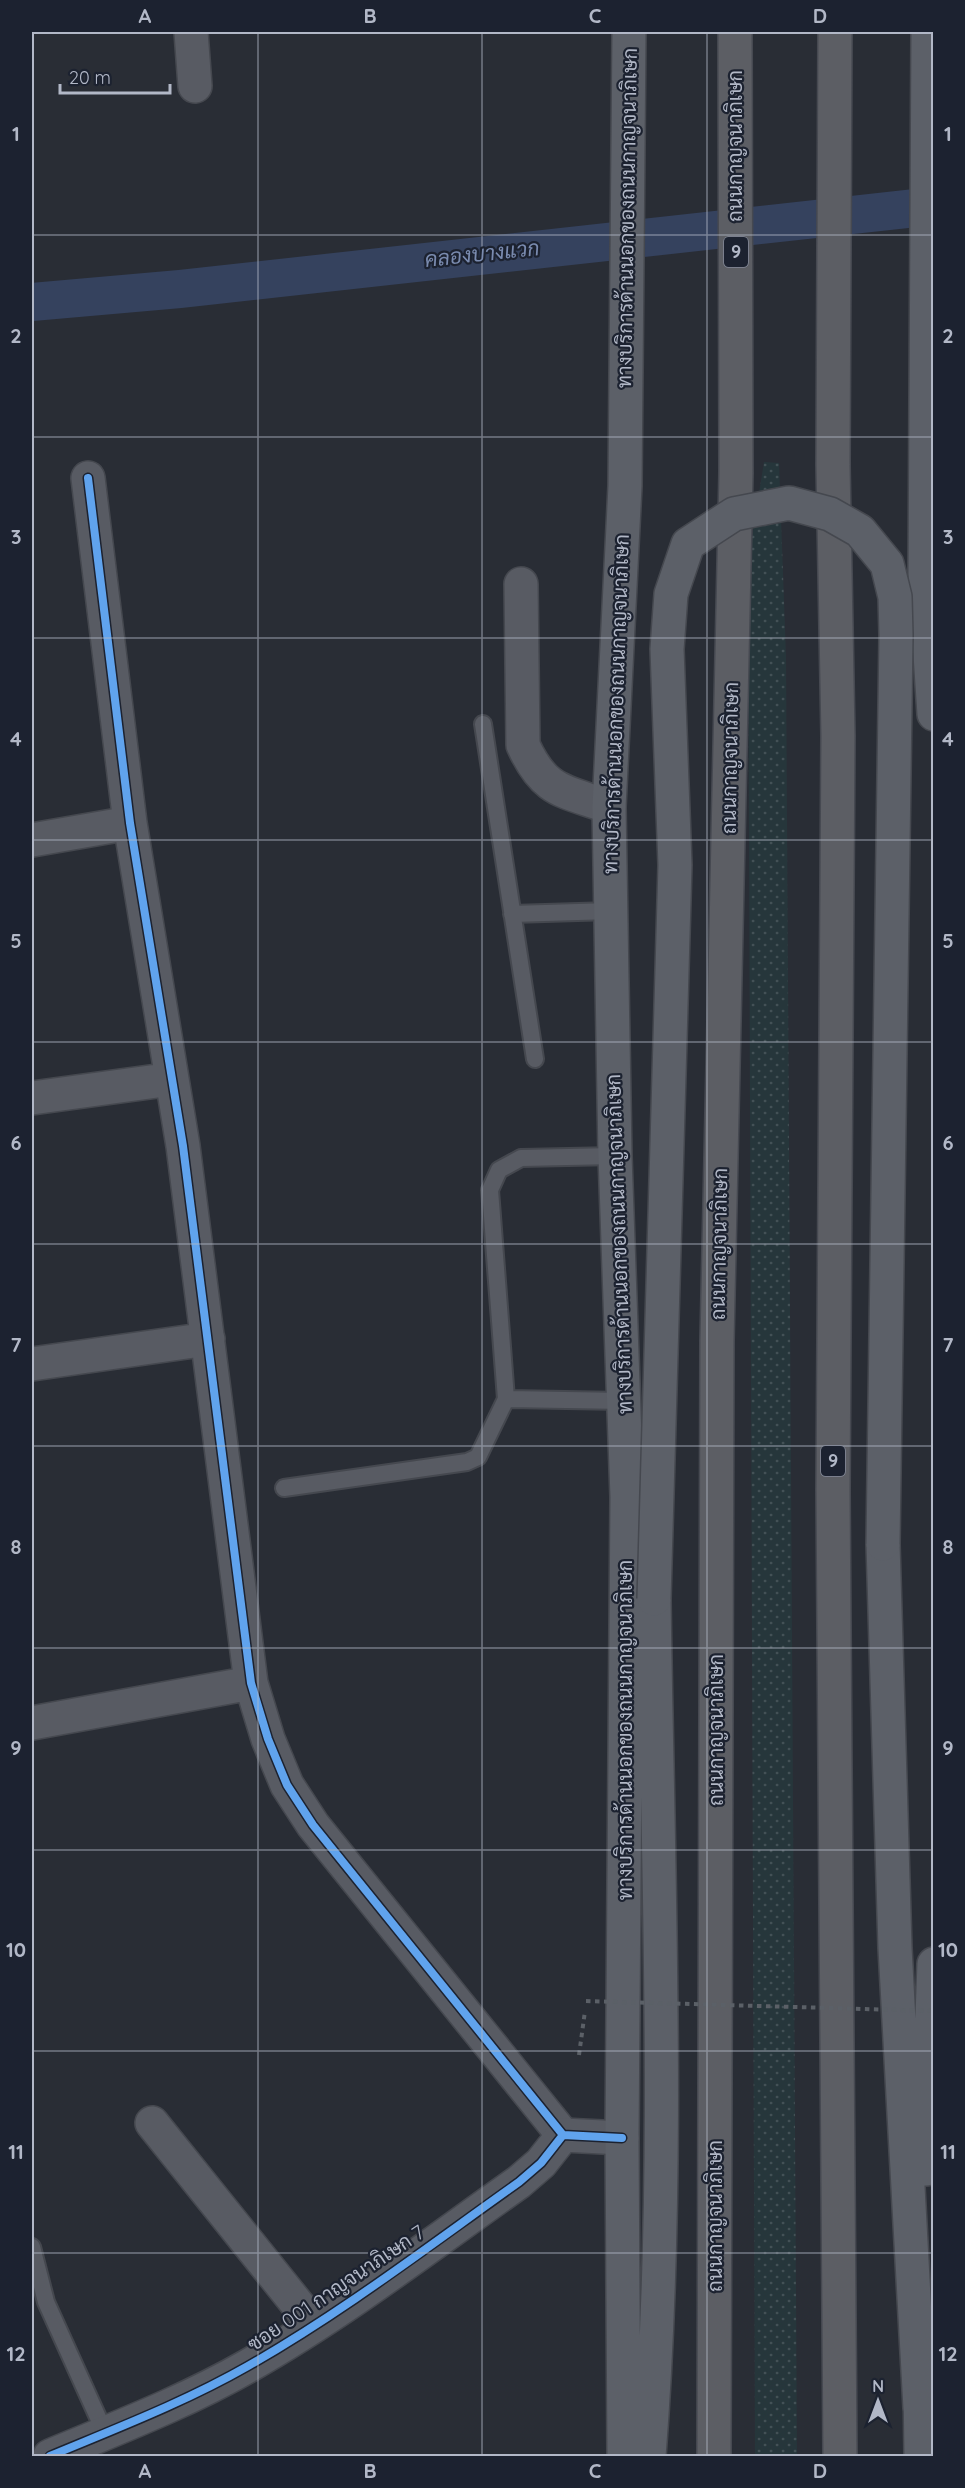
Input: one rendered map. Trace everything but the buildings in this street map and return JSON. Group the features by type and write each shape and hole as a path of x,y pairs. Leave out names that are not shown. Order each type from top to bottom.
{"highway":[{"name":"ถนนกาญจนาภิเษก","path":"714,2457 717,1341 736,473 735,32"},
{"name":"9","path":"836,32 833,465 838,736 833,1490 840,2457"}],"main road":[{"name":"ทางบริการด้านนอกของถนนกาญจนาภิเษก","path":"624,2457 622,2139 627,1497 615,1156 609,807 625,486 629,32"},
{"path":"928,32 926,462 933,714"},
{"path":"649,2457 656,2363 661,2230 654,1599 675,865 667,649 671,594 688,544 734,514 789,503 830,514 860,531 887,564 895,597 883,1544 895,1948 921,2457"},
{"path":"920,2408 933,1964"}],"street":[{"path":"191,32 195,86"},
{"path":"88,478 130,823 172,1079 208,1339 251,1683 268,1739 287,1785 313,1825 563,2136 622,2139"},
{"path":"520,584 523,745 534,769 552,786 609,807"},
{"path":"32,840 130,823"},
{"path":"32,1098 172,1079"},
{"path":"32,1364 208,1339"},
{"path":"32,1723 251,1683"},
{"path":"152,2123 314,2325"},
{"name":"ซอย 001 กาญจนาภิเษก 7","path":"50,2457 155,2413 248,2366 314,2325 519,2182 541,2163 563,2136"}],"lane":[{"path":"483,724 535,1059"},
{"path":"512,914 611,910"},
{"path":"284,1488 467,1462 477,1457 506,1399 490,1190 499,1170 521,1158 615,1156"},
{"path":"506,1399 624,1401"},
{"path":"32,2247 46,2302 105,2433"}],"path":[{"path":"579,2055 586,2001 932,2026"}],"shaded area":[{"path":"764,462 779,463 786,656 797,2456 755,2456 748,562"}],"waterway":[{"name":"คลองบางแวก","path":"32,302 180,289 934,206"}],"cycle path":[{"path":"88,478 130,823 183,1146 251,1683 268,1739 287,1785 313,1825 563,2135"},
{"path":"50,2456 200,2391 283,2345 386,2277 519,2182 541,2163 563,2135 622,2138"}]}
